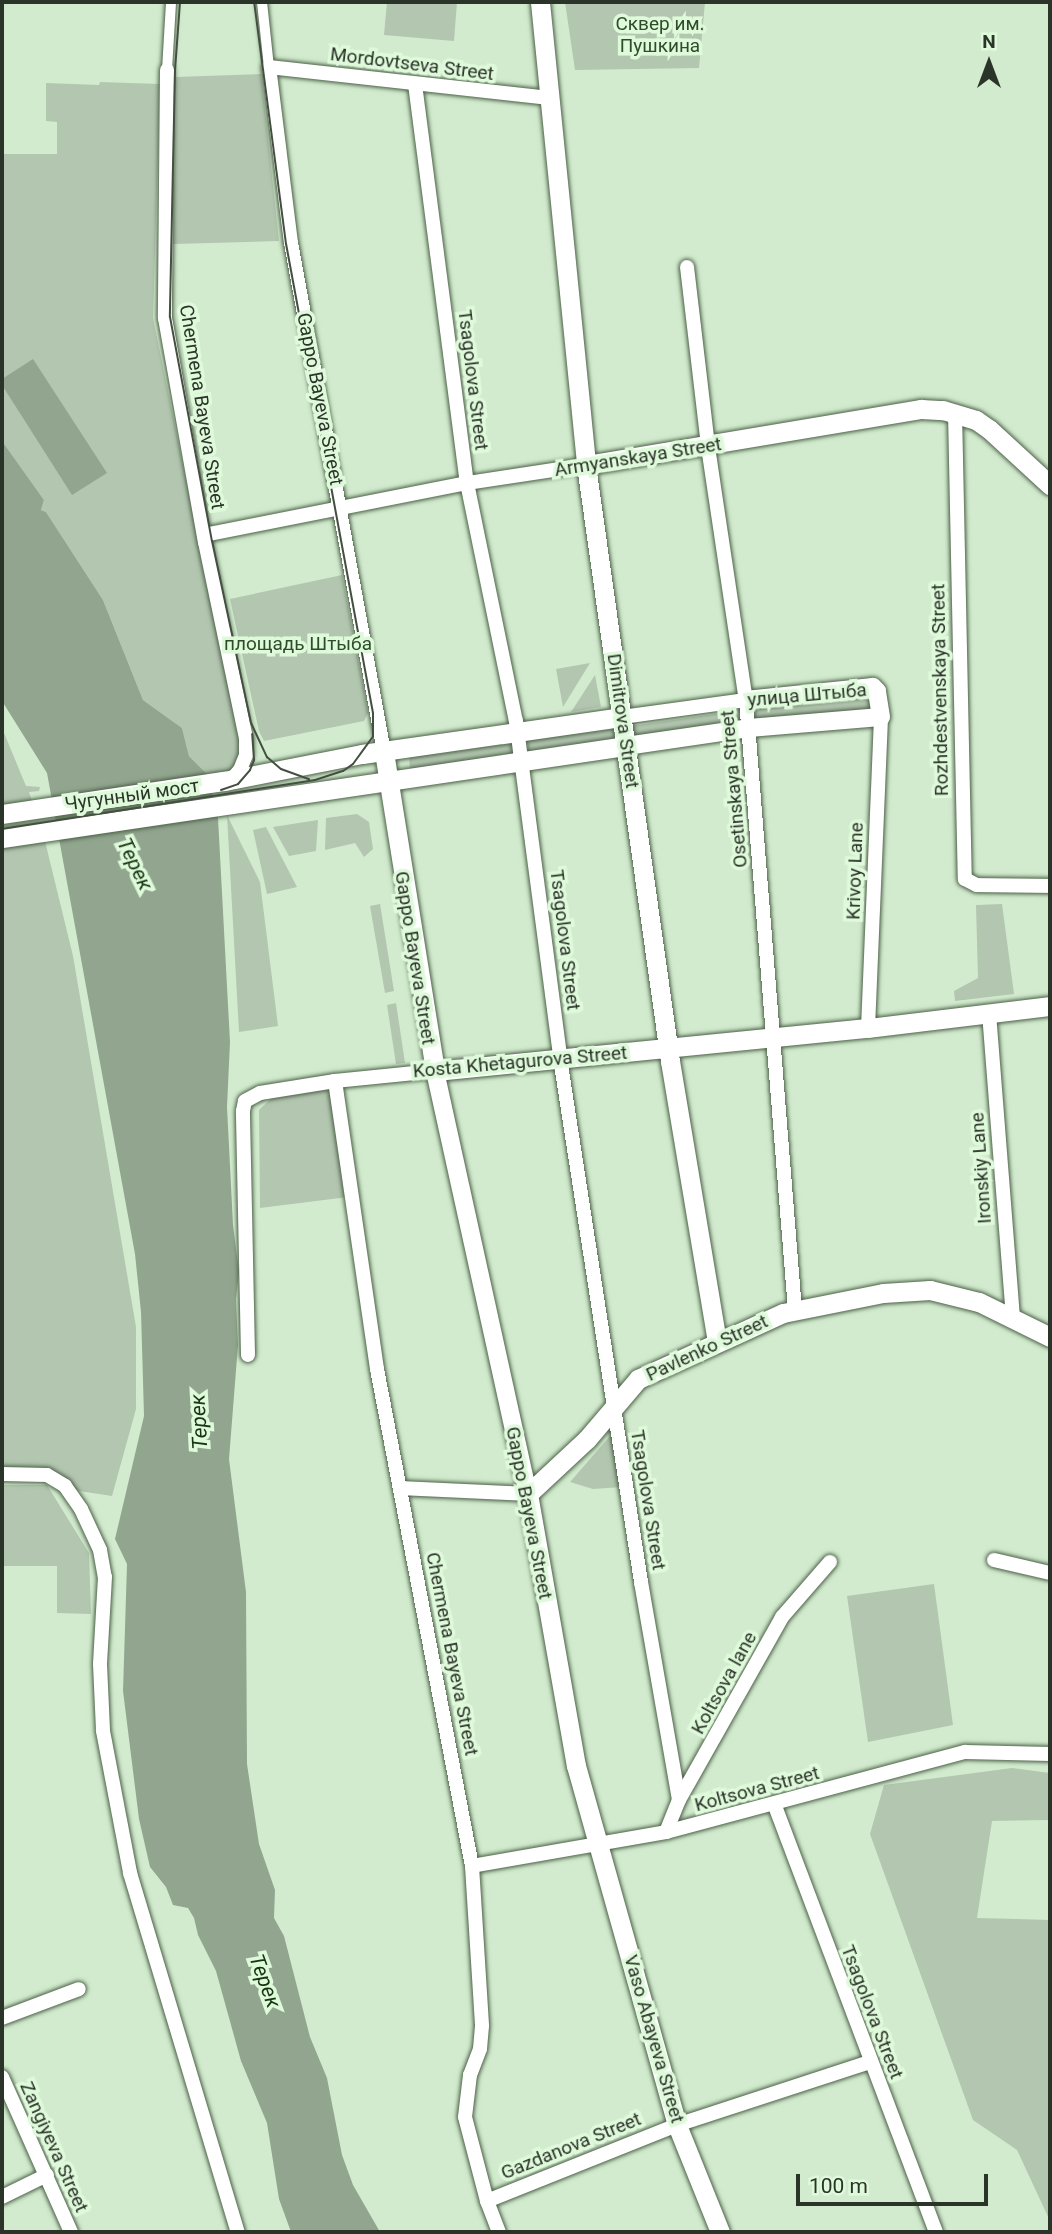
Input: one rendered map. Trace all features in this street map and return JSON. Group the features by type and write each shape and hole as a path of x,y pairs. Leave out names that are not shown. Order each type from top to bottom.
{"main road":[{"name":"Dimitrova Street","path":"540,2 586,465 669,1048 716,1341"},
{"name":"Armyanskaya Street","path":"586,465 708,447 921,409 955,412 989,429 1050,485"},
{"name":"улица Штыба","path":"384,752 622,717"},
{"name":"улица Штыба","path":"387,781 626,746"},
{"name":"Чугунный мост","path":"2,814 228,780 384,752"},
{"name":"Gappo Bayeva Street","path":"384,752 435,1071"},
{"name":"Чугунный мост","path":"2,838 387,781"},
{"name":"Kosta Khetagurova Street","path":"435,1071 868,1028 1050,1006"},
{"name":"Pavlenko Street","path":"528,1494 587,1439 613,1405 638,1379 716,1341 795,1310 883,1293 929,1290 979,1302 1050,1336"},
{"name":"Gappo Bayeva Street","path":"528,1494 576,1766 597,1843"},
{"name":"Vaso Abayeva Street","path":"597,1843 677,2125 720,2232"}],"street":[{"path":"167,70 171,2"},
{"path":"262,2 269,67"},
{"name":"Mordovtseva Street","path":"269,67 549,98"},
{"name":"Gappo Bayeva Street","path":"269,67 291,243 384,752"},
{"name":"Chermena Bayeva Street","path":"167,70 165,318 204,535 247,746 240,770 228,780"},
{"name":"Tsagolova Street","path":"415,84 467,483 518,732 561,1058 613,1405 679,1800"},
{"name":"Osetinskaya Street","path":"687,267 708,447 749,728 795,1310"},
{"name":"Rozhdestvenskaya Street","path":"955,412 965,878 977,885 1050,886"},
{"name":"Armyanskaya Street","path":"204,535 467,483 586,465"},
{"name":"улица Штыба","path":"622,717 746,700 873,687 877,691 881,716 749,728 626,746"},
{"name":"Krivoy Lane","path":"868,1028 881,716"},
{"name":"Ironskiy Lane","path":"989,1013 1013,1320"},
{"name":"Gappo Bayeva Street","path":"435,1071 528,1494"},
{"name":"Kosta Khetagurova Street","path":"248,1354 243,1111 245,1101 260,1093 335,1081 435,1071"},
{"name":"Chermena Bayeva Street","path":"335,1081 377,1369 472,1866 482,2026 480,2049 470,2075 465,2117 487,2201 499,2232"},
{"path":"2,1474 47,1475 65,1486 81,1509 100,1550 105,1577 100,1664 103,1731 130,1872 238,2232"},
{"path":"401,1488 528,1494"},
{"path":"994,1560 1050,1573"},
{"name":"Koltsova lane","path":"666,1832 679,1800 782,1617 830,1562"},
{"name":"Koltsova Street","path":"472,1866 666,1832 775,1806 965,1752 1050,1754"},
{"name":"Tsagolova Street","path":"775,1806 936,2232"},
{"path":"2,2018 79,1989"},
{"name":"Gazdanova Street","path":"487,2201 677,2125 870,2062"},
{"name":"Zangiyeva Street","path":"2,2077 71,2232"},
{"path":"2,2197 47,2175"}],"green space":[{"path":"387,2 457,2 454,41 384,35"},
{"name":"Сквер им. Пушкина","path":"565,2 705,2 699,68 575,70"},
{"path":"261,74 279,241 173,244 176,77"},
{"path":"100,82 160,84 153,318 238,734 240,752 234,771 208,775 189,756 182,728 143,700 103,600 46,512 41,510 44,500 2,441 2,154 57,154 57,122 46,121 46,83 99,85"},
{"name":"площадь Штыба","path":"342,575 368,713 364,721 264,741 259,731 230,599"},
{"path":"590,663 563,707 556,669"},
{"path":"595,675 601,707 571,712"},
{"path":"876,697 877,708 752,721 751,710"},
{"path":"742,710 744,721 634,737 632,726"},
{"path":"2,728 26,786 40,787 39,791 29,792 33,804 2,807"},
{"path":"621,728 623,740 529,753 527,740"},
{"path":"515,743 517,754 410,769 409,757"},
{"path":"357,814 369,822 373,849 364,857 355,843 325,850 326,818"},
{"path":"227,815 260,882 278,1026 239,1032"},
{"path":"318,820 316,851 289,856 273,827"},
{"path":"266,827 297,887 267,894 253,830"},
{"path":"44,837 73,956 136,1327 136,1409 112,1496 79,1491 39,1468 2,1468 2,847"},
{"path":"380,904 394,991 385,993 370,906"},
{"path":"1002,904 1014,994 955,1001 954,991 978,978 976,905"},
{"path":"396,1003 405,1063 396,1064 387,1005"},
{"path":"332,1087 348,1197 260,1208 259,1110 275,1095"},
{"path":"617,1428 622,1487 593,1489 570,1482"},
{"path":"2,1485 47,1485 89,1553 91,1614 57,1613 57,1566 4,1566"},
{"path":"934,1584 953,1725 868,1742 847,1596"},
{"path":"1012,1768 1050,1773 1050,1820 992,1821 977,1918 1050,1920 1050,2221 1017,2150 973,2120 870,1834 884,1785"}],"water":[{"path":"33,359 107,473 72,495 2,385 2,379"},
{"name":"Терек","path":"2,441 44,500 41,510 46,512 103,600 143,700 182,728 189,756 208,775 218,818 230,1042 227,1107 233,1225 239,1272 236,1299 238,1345 229,1459 246,1592 247,1764 259,1844 275,1890 274,1918 284,1936 310,2037 327,2078 342,2155 353,2185 380,2232 291,2232 279,2199 267,2123 241,2061 216,1971 188,1908 173,1905 166,1887 150,1867 139,1819 123,1691 127,1564 115,1539 144,1416 141,1312 135,1254 47,773 2,701"}],"tram line":[{"path":"180,2 175,70 170,317 212,541 251,723 267,757 281,769 309,779"},
{"path":"2,829 315,780 343,771 353,764 373,736 373,713 286,244 254,2"},
{"path":"221,790 238,784 250,770 254,760 252,734"}]}
